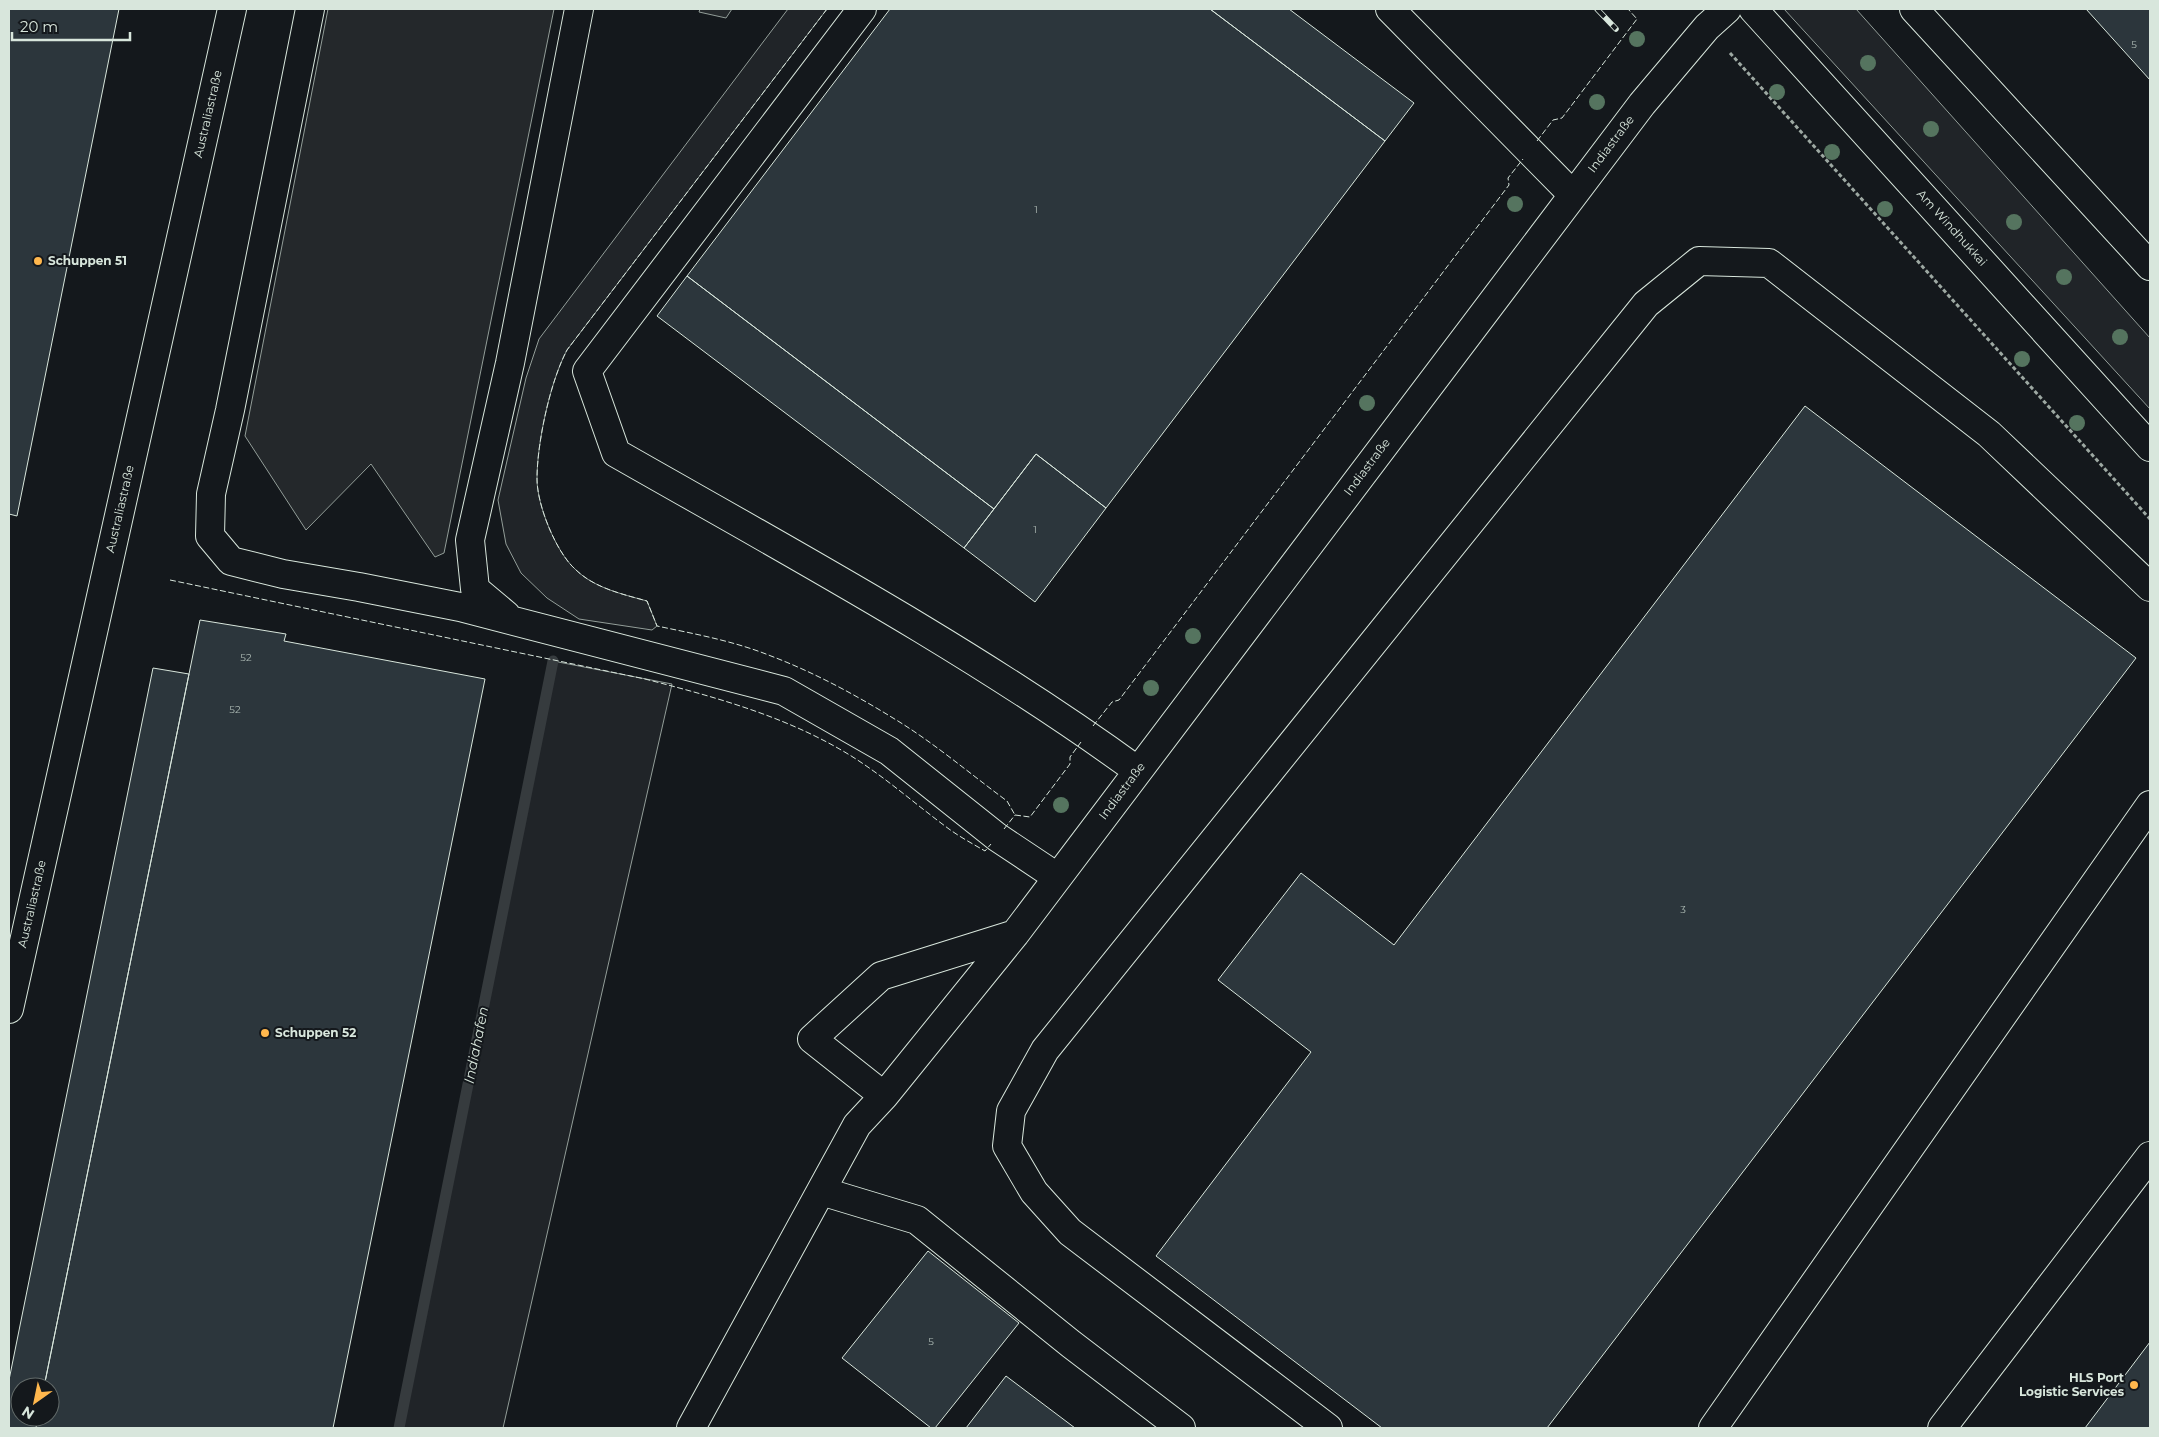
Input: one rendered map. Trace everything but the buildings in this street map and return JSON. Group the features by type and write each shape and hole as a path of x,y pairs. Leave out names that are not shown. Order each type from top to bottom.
{"street":[{"name":"Australiastraße","path":"9,1009 232,9"},
{"path":"310,9 230,410 211,494 210,536 231,561 283,574 359,587 510,620 784,691 889,751 997,837 1057,877"},
{"path":"510,620 475,589 470,540 510,363 579,9"},
{"path":"862,9 587,370 616,454 945,642 1087,734 1138,770"},
{"path":"1390,9 1573,195"},
{"name":"Indiastraße","path":"691,1428 857,1125 884,1096 1014,934 1642,104 1707,28 1727,9"},
{"name":"Am Windhukkai","path":"1753,9 2150,447"},
{"path":"1914,9 2150,266"},
{"path":"1328,1428 1070,1232 1034,1192 1007,1146 1011,1111 1045,1050 1646,304 1699,261 1769,263 1990,434 2150,587"},
{"path":"1713,1428 2150,805"},
{"path":"884,1096 812,1039 881,976 1014,934"},
{"path":"1942,1428 2150,1156"},
{"path":"821,1191 917,1220 1070,1344 1181,1428"}],"path":[{"path":"1707,28 2150,518"}],"shaded area":[{"path":"328,9 554,9 444,553 435,557 371,464 306,530 245,436"},
{"path":"700,9 732,9 726,18 699,12"},
{"path":"788,9 827,9 567,350 555,379 542,431 537,479 540,502 549,527 561,551 575,569 600,586 647,601 657,626 652,630 579,619 547,598 521,573 506,544 498,500 526,378 539,339"},
{"path":"1784,9 1856,9 2150,338 2150,409"},
{"path":"553,661 672,684 503,1428 403,1428"}],"waterway":[{"name":"Indiahafen","path":"399,1428 553,661"}],"railway":[{"path":"1597,9 1616,29"}],"fence":[{"path":"827,9 567,350 550,395 542,431 537,479 540,502 555,540 575,569 600,586 647,601 657,626 743,646 787,662 833,684 908,727 937,747 1007,801 1015,815"},
{"path":"1537,141 1553,120 1562,118 1637,19 1628,9"},
{"path":"1093,726 1112,702 1119,700 1509,185 1508,178 1523,159"},
{"path":"170,580 645,679 749,709 800,729 848,754 874,771 936,820 985,851 991,844"},
{"path":"1015,815 1030,817 1070,764 1070,757 1081,742"},
{"path":"1004,829 1015,815"}],"place":[{"name":"Schuppen 51","path":"38,261"},
{"name":"Schuppen 52","path":"265,1033"},
{"name":"HLS Port Logistic Services","path":"2134,1385"}]}
